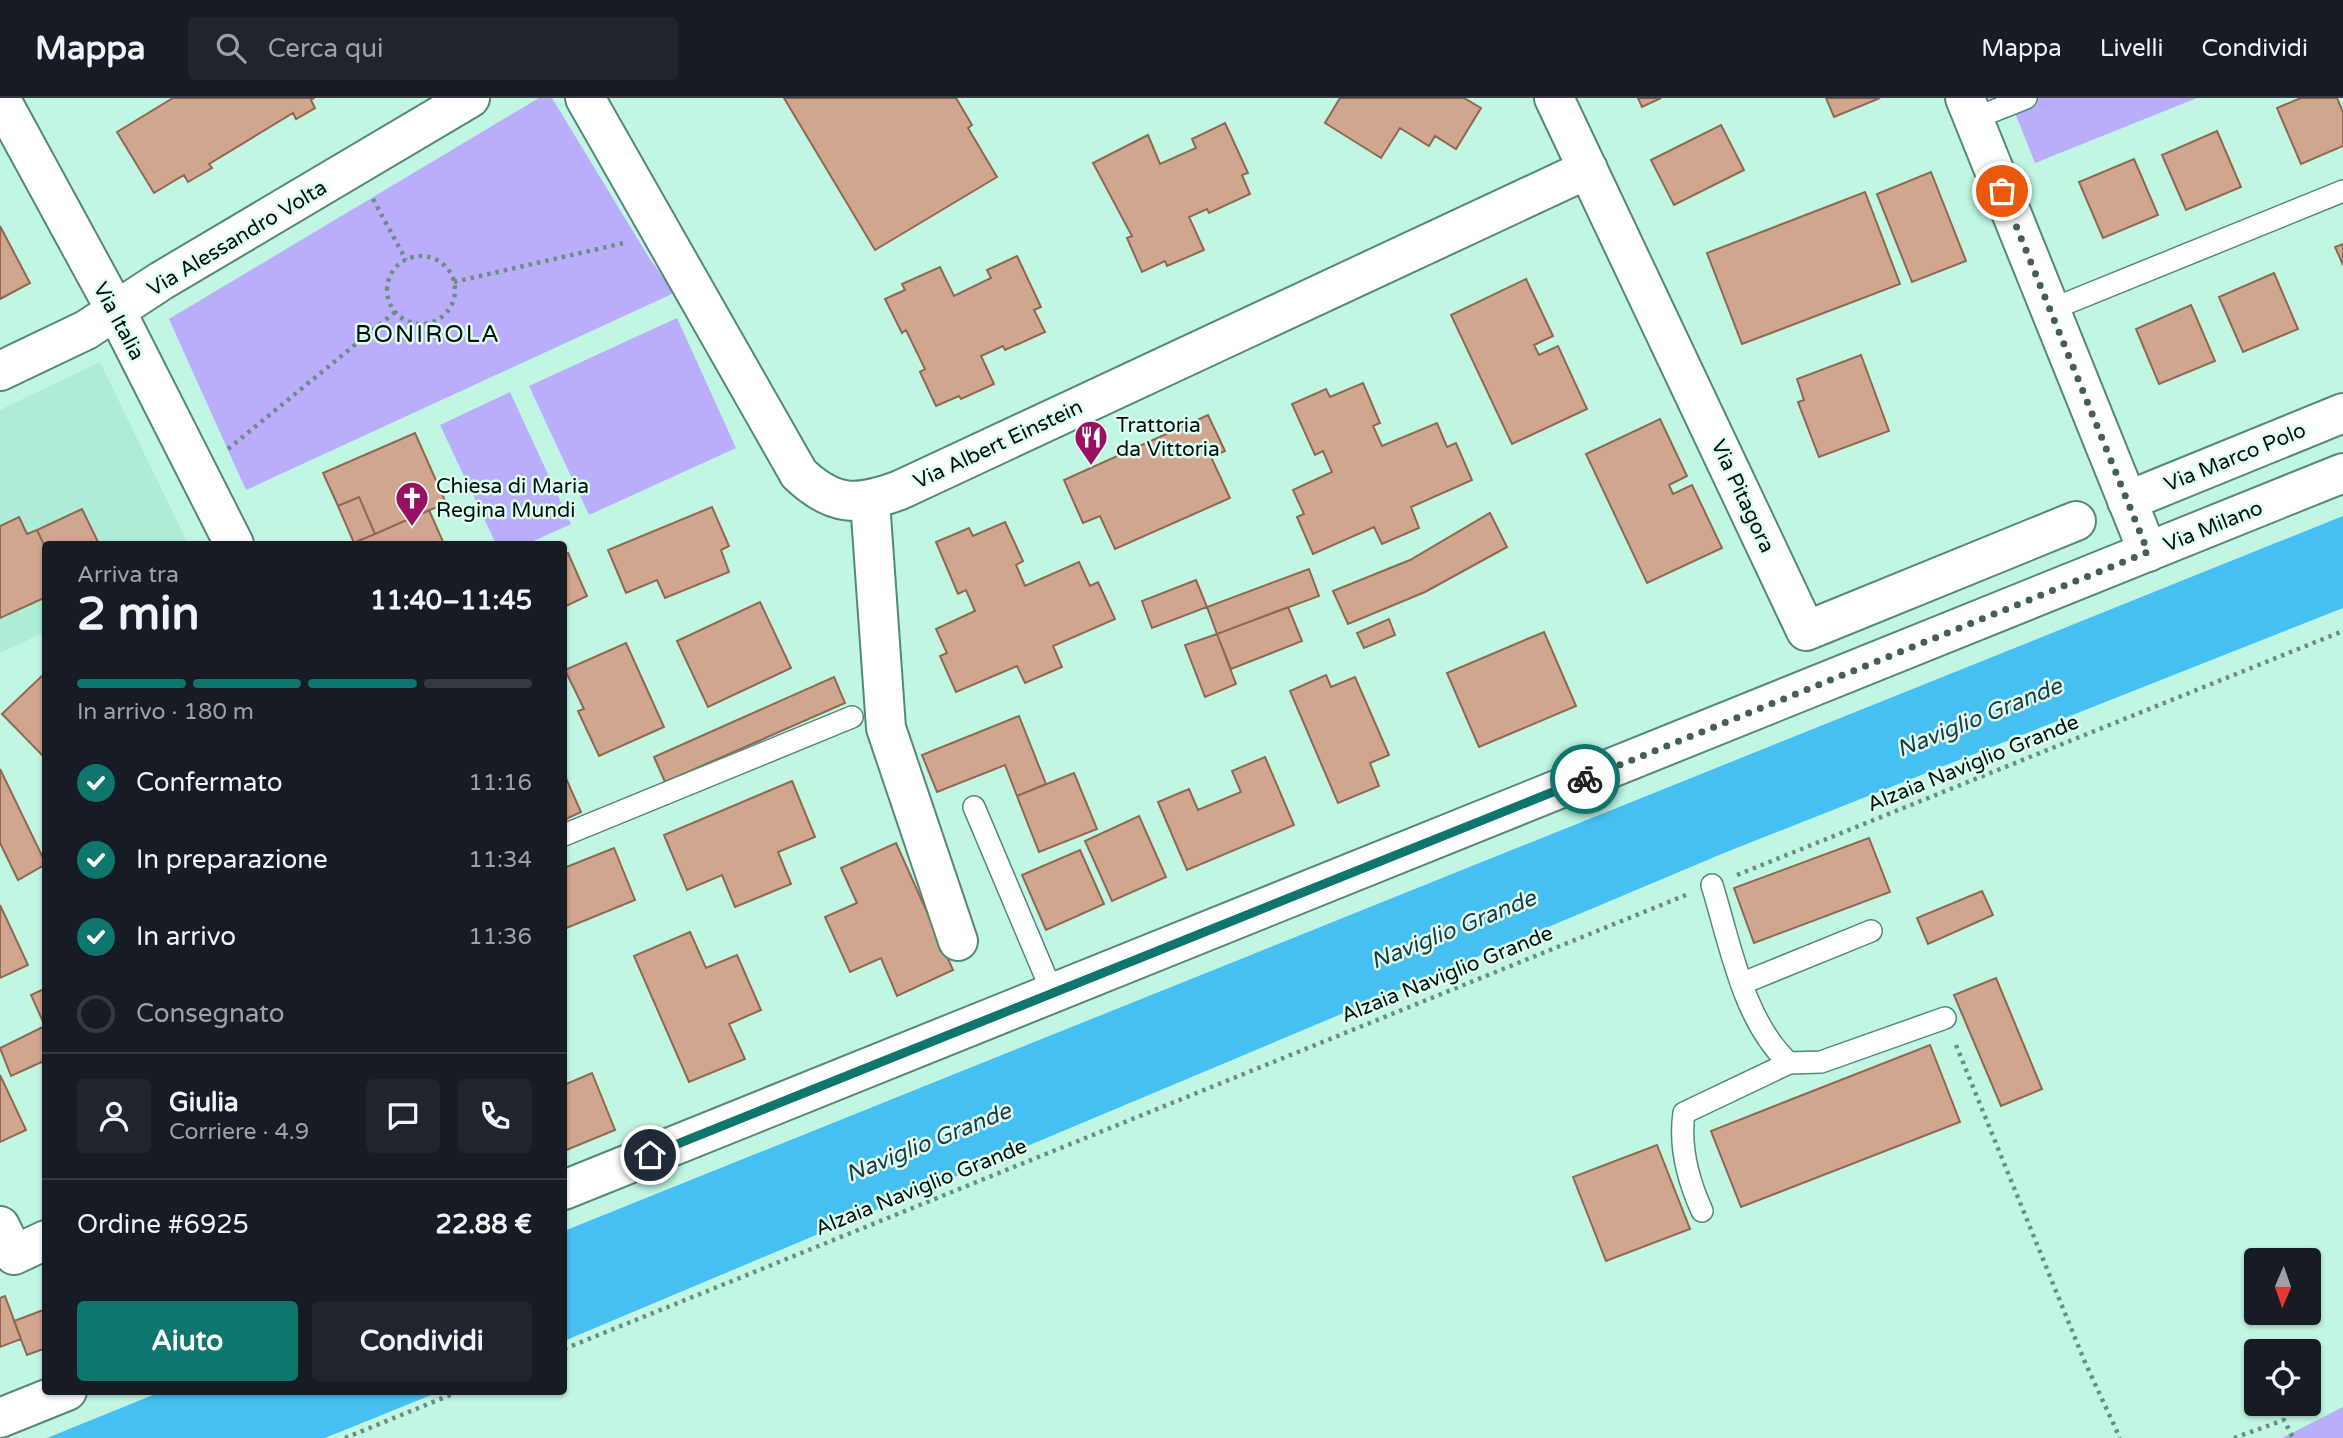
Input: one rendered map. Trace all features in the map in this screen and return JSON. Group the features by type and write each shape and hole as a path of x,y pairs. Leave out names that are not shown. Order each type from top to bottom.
{"street":[{"name":"Via Italia","path":"0,98 116,311 233,541"},
{"name":"Via Alessandro Volta","path":"0,372 86,330 161,281 356,168 470,98"},
{"name":"Via Albert Einstein","path":"585,98 799,474 828,496 842,500 870,501 1588,169"},
{"name":"Via Pitagora","path":"1553,98 1806,631 2076,521"},
{"path":"1969,109 2148,552"},
{"name":"Via Marco Polo","path":"2127,501 2343,414"},
{"name":"Via Milano","path":"567,1189 2343,473"},
{"path":"870,501 886,728 958,941"},
{"path":"0,1227 14,1255 42,1242"},
{"path":"0,1418 57,1395"}],"lane":[{"path":"1969,109 2026,98"},
{"path":"2050,310 2343,191"},
{"path":"567,834 852,717"},
{"path":"974,807 1053,993"},
{"path":"1712,885 1742,983 1770,1044 1789,1063"},
{"path":"1742,983 1871,931"},
{"path":"1702,1211 1690,1185 1681,1133 1684,1114 1789,1063 1821,1062 1945,1018"}],"path":[{"path":"356,168 406,260"},
{"path":"454,282 664,233"},
{"path":"426,257 436,260 451,272 455,292 448,311 432,322 412,322 395,312 388,296 389,279 406,260 426,257"},
{"path":"199,472 395,312"},
{"name":"Alzaia Naviglio Grande","path":"567,1348 2343,631"},
{"path":"1945,1018 2078,1347 2120,1438"},
{"path":"345,1438 450,1395"},
{"path":"2234,1438 2284,1420 2293,1438"}],"shaded area":[{"path":"539,98 552,98 648,256 674,293 246,490 169,319"},
{"path":"2009,98 2197,98 2035,163"},
{"path":"677,318 736,448 589,515 529,386"},
{"path":"100,362 187,541 42,541 42,633 0,653 0,410"},
{"path":"510,392 571,524 534,541 495,541 440,425"},
{"path":"2343,1407 2343,1438 2282,1438"}],"water":[{"name":"Naviglio Grande","path":"2343,516 2343,608 1724,853 567,1340 567,1230"},
{"path":"153,1395 431,1395 325,1438 47,1438"}],"building":[{"path":"173,98 314,98 311,100 315,108 296,119 293,113 209,164 212,168 188,182 184,175 154,193 117,132"},
{"path":"784,98 956,98 972,125 968,128 997,177 875,250"},
{"path":"1340,98 1464,98 1481,108 1456,149 1435,136 1429,146 1400,128 1381,158 1325,123"},
{"path":"1638,98 1661,98 1642,107"},
{"path":"1826,98 1880,98 1834,117"},
{"path":"2301,98 2337,98 2343,112 2343,146 2301,164 2277,108"},
{"path":"1225,123 1248,173 1242,175 1250,194 1209,213 1207,209 1189,217 1204,250 1167,266 1165,261 1142,272 1127,238 1132,236 1093,163 1148,135 1160,164 1196,148 1192,139"},
{"path":"1721,125 1744,170 1674,205 1651,160"},
{"path":"2217,131 2241,187 2186,210 2162,155"},
{"path":"2134,159 2158,215 2103,238 2079,182"},
{"path":"1931,172 1966,261 1912,282 1877,194"},
{"path":"1865,192 1900,284 1742,344 1707,253"},
{"path":"0,226 30,283 0,299"},
{"path":"2343,244 2343,265 2335,247"},
{"path":"1017,256 1041,307 1034,310 1045,332 1005,350 1003,346 981,356 994,384 961,399 959,396 936,406 920,372 925,369 906,330 902,333 885,299 905,290 902,284 940,267 954,296 991,278 987,270"},
{"path":"2274,273 2298,329 2243,352 2219,297"},
{"path":"1526,279 1553,336 1534,345 1539,355 1558,346 1587,409 1512,444 1451,315"},
{"path":"2191,305 2215,361 2159,384 2136,329"},
{"path":"1861,355 1889,431 1819,457 1798,402 1804,400 1797,379"},
{"path":"1363,383 1380,423 1373,426 1382,446 1437,423 1447,447 1456,443 1472,480 1411,507 1419,528 1382,544 1374,527 1313,554 1297,517 1304,514 1293,490 1332,472 1323,451 1315,455 1292,404 1326,389 1330,397"},
{"path":"1208,415 1225,451 1211,457 1230,498 1115,549 1100,516 1083,523 1064,480"},
{"path":"1660,419 1687,476 1669,485 1673,494 1692,485 1722,548 1647,583 1586,454"},
{"path":"415,433 446,503 375,534 359,497 338,506 323,473"},
{"path":"359,497 375,534 353,541 338,506"},
{"path":"712,507 729,546 721,550 729,572 665,598 657,580 626,593 608,550"},
{"path":"82,509 98,541 42,541 37,530"},
{"name":"Chiesa di Maria Regina Mundi","path":"429,510 443,541 358,541"},
{"path":"1490,513 1507,547 1425,592 1348,624 1333,591 1410,560"},
{"path":"19,517 27,534 37,530 42,541 42,599 0,618 0,526"},
{"path":"1005,522 1023,561 1016,565 1025,586 1079,562 1090,586 1098,582 1115,619 1053,646 1062,667 1025,683 1017,666 956,692 940,656 947,653 936,629 975,611 966,590 958,594 936,542 969,528 973,536"},
{"path":"567,554 587,596 567,606"},
{"path":"1309,569 1319,596 1217,634 1207,607"},
{"path":"1196,580 1207,607 1152,628 1142,601"},
{"path":"760,602 791,668 708,707 677,641"},
{"path":"1288,607 1302,641 1231,669 1217,634"},
{"path":"1389,619 1395,635 1364,648 1357,633"},
{"path":"1544,632 1576,706 1479,747 1447,673"},
{"path":"1217,634 1236,684 1205,697 1185,645"},
{"path":"626,643 664,727 599,756 578,711 584,709 567,669"},
{"path":"1326,675 1331,687 1355,677 1389,755 1370,763 1379,786 1338,803 1290,691"},
{"path":"42,676 42,755 2,714"},
{"path":"834,677 845,703 665,782 654,757"},
{"path":"1019,716 1046,784 1017,796 1005,765 937,792 922,755"},
{"path":"1265,757 1294,825 1187,870 1158,802 1189,789 1198,810 1241,792 1232,771"},
{"path":"0,769 42,856 42,866 18,880 0,843"},
{"path":"1074,773 1097,829 1039,852 1017,796"},
{"path":"567,781 581,812 567,819"},
{"path":"792,781 815,837 778,852 791,884 735,907 722,875 687,890 664,835"},
{"path":"1139,816 1166,877 1112,901 1085,841"},
{"path":"1869,838 1890,892 1754,943 1734,888"},
{"path":"896,843 953,970 897,996 881,958 850,972 825,917 857,903 841,868"},
{"path":"614,848 635,900 567,928 567,867"},
{"path":"1080,850 1104,904 1046,930 1022,875"},
{"path":"1982,891 1993,915 1928,944 1917,918"},
{"path":"0,905 28,965 0,978"},
{"path":"690,932 706,968 737,955 761,1010 729,1024 745,1059 689,1082 634,956"},
{"path":"1996,978 2042,1089 2001,1106 1954,995"},
{"path":"42,990 42,1019 31,995"},
{"path":"42,1027 42,1062 11,1076 0,1048"},
{"path":"1930,1045 1960,1122 1741,1207 1711,1131"},
{"path":"592,1073 615,1130 567,1150 567,1084"},
{"path":"0,1075 26,1130 0,1142"},
{"path":"1657,1145 1690,1229 1606,1261 1573,1177"},
{"path":"5,1296 21,1339 0,1347 0,1298"},
{"path":"42,1310 42,1349 27,1355 14,1321"}],"way so far":[{"path":"1585,779 2148,552 2002,191"}],"place":[{"name":"Trattoria da Vittoria","path":"1091,467"},
{"name":"Chiesa di Maria Regina Mundi","path":"412,528"}],"district":[{"name":"BONIROLA","path":"428,334"}],"route":[{"path":"650,1155 1585,779"}]}
